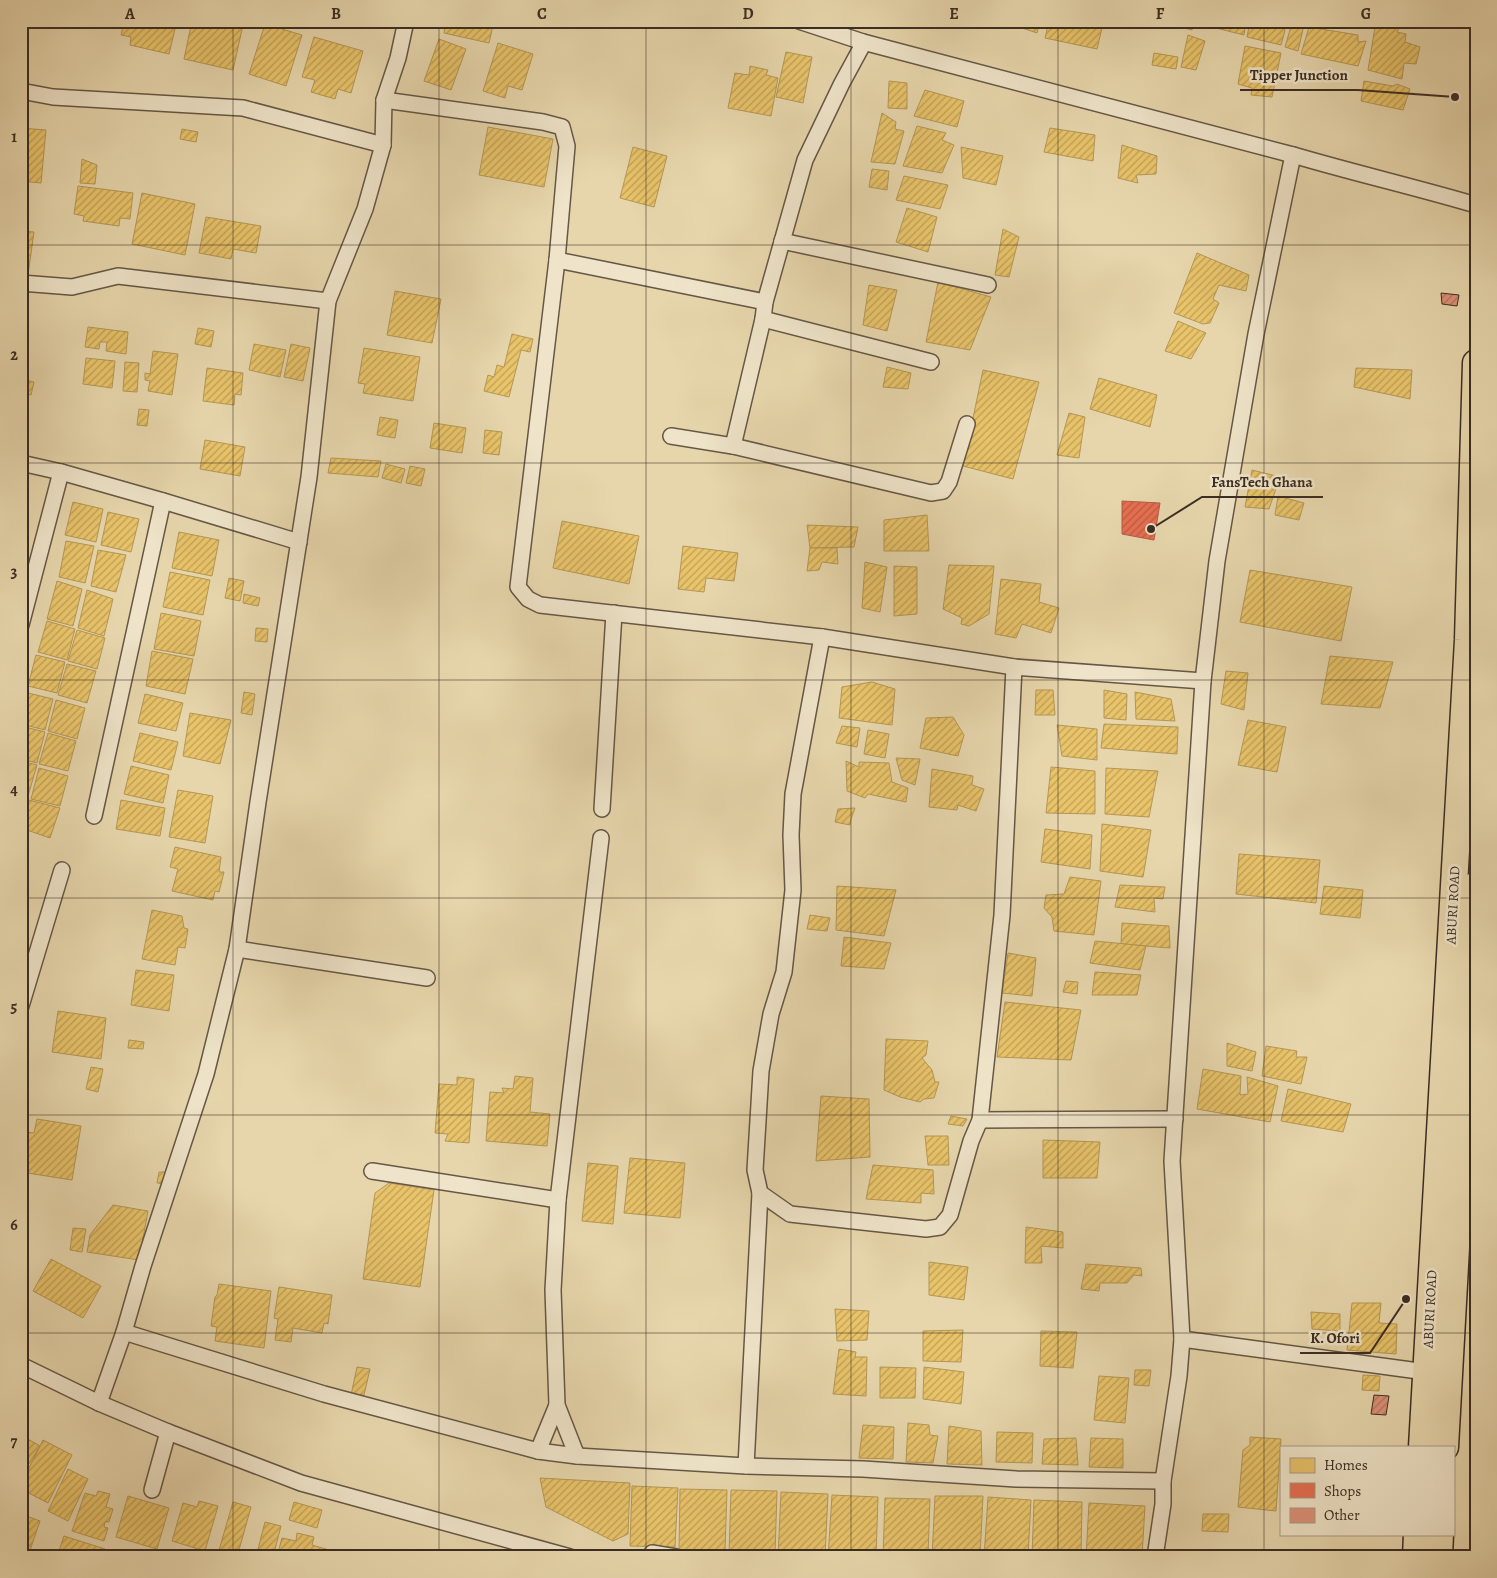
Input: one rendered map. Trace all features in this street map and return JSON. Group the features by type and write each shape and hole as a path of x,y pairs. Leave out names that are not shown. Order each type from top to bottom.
{"highway":[{"name":"ABURI ROAD","path":"1422,1446 1468,640 1476,363"},
{"name":"ABURI ROAD","path":"1445,1446 1471,1069 1476,884"},
{"path":"1416,1557 1417,1536"},
{"path":"1439,1557 1440,1536"}],"street":[{"path":"99,1402 124,1332 143,1266 206,1074 237,949 309,477 328,301 365,209 383,145 384,100 398,58 406,21"},
{"path":"798,21 863,42 1294,154 1351,172 1476,204"},
{"path":"733,446 764,319 765,302 806,160 823,120 863,42"},
{"path":"21,91 53,97 244,108 383,145"},
{"path":"384,100 562,126 567,146 557,260 518,587 528,599 540,605 822,637 1014,667 1203,681"},
{"path":"1155,1557 1163,1481 1179,1376 1182,1339 1172,1161 1203,681 1218,561 1253,352 1294,154"},
{"path":"782,241 988,285"},
{"path":"557,260 765,302"},
{"path":"21,283 72,287 118,276 328,301"},
{"path":"764,319 931,362"},
{"path":"671,436 733,446 931,493 942,491 949,482 967,424"},
{"path":"21,463 61,472 299,542"},
{"path":"21,625 61,472"},
{"path":"94,816 163,501"},
{"path":"602,809 614,613"},
{"path":"746,1466 760,1193 755,1170 761,1072 771,1014 784,972 793,890 791,835 793,794 822,637"},
{"path":"760,1193 790,1214 926,1229 940,1227 950,1215 971,1141 980,1120 1002,915 1014,667"},
{"path":"577,1456 557,1405 553,1290 558,1200 601,838"},
{"path":"21,1006 62,870"},
{"path":"237,949 427,978"},
{"path":"980,1120 1175,1119"},
{"path":"372,1171 558,1200"},
{"path":"124,1332 324,1394 538,1451 577,1456 746,1466 863,1469 1016,1479 1163,1481"},
{"path":"1182,1339 1426,1372"},
{"path":"21,1365 168,1432 301,1483 570,1557"},
{"path":"538,1451 557,1405"},
{"path":"152,1490 168,1432"},
{"path":"652,1552 676,1557"}],"building: Homes":[{"path":"124,21 177,21 169,54 130,45 131,37 121,35"},
{"path":"192,21 226,21 243,25 233,70 184,59"},
{"path":"274,21 293,21 291,26"},
{"path":"446,21 494,21 489,43 444,33"},
{"path":"994,21 1017,21 1016,27"},
{"path":"1024,21 1040,21 1037,33 1022,28"},
{"path":"1049,21 1097,21 1094,28 1102,28 1097,49 1045,38"},
{"path":"1161,21 1194,21 1192,30"},
{"path":"1213,21 1246,21 1244,35 1212,27"},
{"path":"1250,21 1279,21 1285,30 1281,45 1247,37"},
{"path":"1376,21 1402,22 1397,32 1406,34 1405,42 1420,47 1416,64 1404,63 1402,79 1368,70"},
{"path":"1292,23 1304,25 1298,51 1285,47"},
{"path":"265,24 302,35 286,86 249,74"},
{"path":"1309,27 1358,35 1358,42 1366,41 1358,66 1301,54"},
{"path":"1188,35 1205,41 1196,70 1181,67"},
{"path":"314,37 363,51 351,93 338,89 335,99 311,92 315,80 302,77"},
{"path":"439,39 466,49 451,90 424,81"},
{"path":"498,43 533,54 522,90 508,86 505,98 483,91"},
{"path":"1245,46 1281,53 1272,97 1251,95 1252,88 1238,84"},
{"path":"786,52 812,57 803,103 776,97"},
{"path":"1154,53 1178,57 1176,69 1152,65"},
{"path":"750,66 768,70 766,75 778,78 771,116 728,108 735,73 749,75"},
{"path":"889,81 907,83 907,109 888,108"},
{"path":"1364,81 1393,86 1397,84 1410,89 1403,110 1361,101"},
{"path":"925,90 964,101 957,127 914,116"},
{"path":"882,113 896,122 895,129 904,131 895,164 871,162"},
{"path":"917,126 946,133 942,140 954,145 942,173 903,166"},
{"path":"488,127 553,139 544,187 479,175"},
{"path":"21,128 46,130 41,183 21,181"},
{"path":"1050,128 1095,135 1093,161 1044,152"},
{"path":"182,129 198,132 196,142 180,139"},
{"path":"1122,145 1157,156 1156,174 1136,175 1138,183 1118,178"},
{"path":"633,147 667,156 654,207 620,198"},
{"path":"961,147 1003,156 996,185 963,178"},
{"path":"82,159 97,165 95,184 80,183"},
{"path":"872,169 889,171 887,190 869,187"},
{"path":"904,176 948,185 940,209 896,200"},
{"path":"78,186 133,193 130,219 120,218 119,226 83,221 84,216 74,214"},
{"path":"142,193 195,204 185,255 132,244"},
{"path":"907,208 937,217 928,252 896,242"},
{"path":"206,217 261,226 256,253 233,249 231,259 199,253"},
{"path":"1003,229 1019,237 1009,277 995,275"},
{"path":"21,231 34,232 28,275 21,274"},
{"path":"1197,253 1249,275 1246,291 1219,285 1213,299 1219,303 1210,323 1203,324 1174,313"},
{"path":"938,282 991,297 970,350 926,342"},
{"path":"869,285 897,290 887,331 863,325"},
{"path":"395,291 441,299 432,343 387,335"},
{"path":"1178,321 1206,333 1191,359 1165,351"},
{"path":"88,327 128,332 126,354 106,351 107,342 100,342 99,349 85,347"},
{"path":"198,328 214,331 211,347 195,344"},
{"path":"512,334 533,339 530,352 521,350 509,397 484,391 488,375 494,377 497,365 504,367"},
{"path":"254,344 286,350 280,377 249,370"},
{"path":"291,344 310,348 303,381 284,377"},
{"path":"364,348 420,357 413,401 363,393 365,384 358,383"},
{"path":"153,351 178,354 172,395 148,391 150,381 145,380 145,373 150,374"},
{"path":"86,358 115,361 112,388 83,384"},
{"path":"125,362 139,363 137,392 123,391"},
{"path":"887,367 911,373 908,389 883,387"},
{"path":"207,368 243,373 241,395 235,394 234,405 203,401"},
{"path":"1356,368 1412,370 1410,399 1354,387"},
{"path":"983,370 1039,382 1013,479 963,466"},
{"path":"1099,378 1157,395 1150,427 1090,409"},
{"path":"21,379 34,382 31,395 21,393"},
{"path":"139,409 149,410 147,426 137,425"},
{"path":"1069,413 1085,417 1079,458 1057,455"},
{"path":"380,417 398,420 395,438 377,435"},
{"path":"434,423 466,428 462,453 430,448"},
{"path":"485,430 502,432 499,455 483,453"},
{"path":"205,440 245,447 240,476 200,469"},
{"path":"331,458 381,461 378,477 328,473"},
{"path":"386,464 405,469 401,483 382,478"},
{"path":"410,466 425,469 421,486 406,483"},
{"path":"1252,470 1280,477 1269,509 1245,507"},
{"path":"1278,496 1304,503 1299,520 1275,515"},
{"path":"73,502 103,509 96,542 65,535"},
{"path":"108,512 139,519 131,552 101,545"},
{"path":"927,515 929,551 884,551 884,520"},
{"path":"562,521 639,536 629,584 553,568"},
{"path":"807,525 858,527 854,547 810,548"},
{"path":"179,532 219,540 212,576 172,568"},
{"path":"66,541 94,546 85,583 59,577"},
{"path":"683,546 738,553 734,581 706,578 704,592 678,589"},
{"path":"810,548 837,548 838,564 822,562 819,570 807,571"},
{"path":"98,550 126,555 116,592 91,586"},
{"path":"865,562 887,567 880,612 862,608"},
{"path":"949,565 994,566 989,614 969,626 961,624 962,618 943,609"},
{"path":"894,566 917,567 917,614 894,616"},
{"path":"1250,570 1352,587 1341,641 1240,622"},
{"path":"170,572 210,580 203,615 163,607"},
{"path":"229,578 244,581 240,601 225,598"},
{"path":"1001,579 1041,584 1039,602 1059,608 1051,633 1022,624 1016,638 995,634"},
{"path":"57,581 82,589 73,626 47,619"},
{"path":"87,590 113,599 104,636 78,628"},
{"path":"244,594 260,598 258,606 243,603"},
{"path":"161,613 201,621 194,656 154,649"},
{"path":"47,621 75,629 67,660 38,652"},
{"path":"256,628 268,629 267,642 255,641"},
{"path":"77,630 105,638 97,669 68,661"},
{"path":"152,651 193,659 185,694 146,686"},
{"path":"36,655 65,662 57,693 28,686"},
{"path":"1330,656 1393,662 1380,708 1321,704"},
{"path":"67,664 96,671 87,703 58,695"},
{"path":"1226,671 1248,673 1244,710 1221,704"},
{"path":"872,682 895,689 892,725 839,718 842,687"},
{"path":"1036,690 1053,690 1055,715 1035,715"},
{"path":"1104,690 1127,694 1126,720 1104,718"},
{"path":"24,692 53,699 45,730 21,724 21,703"},
{"path":"244,692 255,694 252,715 241,713"},
{"path":"1135,692 1171,699 1175,721 1136,719"},
{"path":"145,694 183,703 176,731 138,723"},
{"path":"56,700 85,708 77,739 48,731"},
{"path":"190,713 231,720 220,764 183,756"},
{"path":"953,717 964,735 958,756 920,748 926,718"},
{"path":"1248,720 1286,727 1277,772 1238,765"},
{"path":"1104,724 1178,727 1177,754 1101,748"},
{"path":"1057,725 1097,729 1097,760 1062,756"},
{"path":"21,726 45,732 37,763 21,759"},
{"path":"842,726 860,728 857,747 836,743"},
{"path":"868,730 889,734 885,758 864,754"},
{"path":"48,733 76,741 68,771 39,764"},
{"path":"140,733 178,742 171,770 133,761"},
{"path":"896,758 920,759 915,785 902,780"},
{"path":"21,761 37,765 28,796 21,795"},
{"path":"846,761 859,767 859,762 889,763 892,782 908,788 906,802 868,794 865,798 847,791"},
{"path":"131,766 169,775 163,803 124,794"},
{"path":"1051,767 1095,771 1095,814 1046,813"},
{"path":"39,768 68,776 60,806 31,799"},
{"path":"1106,768 1158,771 1149,817 1105,814"},
{"path":"932,769 973,776 972,785 984,789 976,811 958,805 957,810 929,807"},
{"path":"178,790 213,796 205,843 169,837"},
{"path":"29,800 60,808 50,838 24,829"},
{"path":"121,800 165,808 160,836 116,829"},
{"path":"855,808 850,825 835,822 838,809"},
{"path":"1102,824 1151,830 1143,877 1100,871"},
{"path":"1045,829 1092,835 1090,869 1041,862"},
{"path":"175,847 221,857 219,872 224,872 219,892 215,891 213,900 172,891 178,869 170,867"},
{"path":"1239,854 1320,860 1316,903 1236,894"},
{"path":"1070,877 1101,881 1094,935 1054,931 1052,917 1044,908 1046,895 1064,894"},
{"path":"1120,885 1165,887 1163,899 1154,898 1155,912 1115,907"},
{"path":"837,886 896,890 884,936 836,930"},
{"path":"1324,886 1363,890 1360,918 1320,914"},
{"path":"152,910 182,916 184,928 188,929 185,948 178,947 175,965 142,959"},
{"path":"810,915 830,918 827,931 807,929"},
{"path":"1122,923 1169,926 1170,948 1121,944"},
{"path":"844,937 891,943 884,969 841,966"},
{"path":"1095,941 1146,946 1140,970 1090,963"},
{"path":"1008,953 1036,958 1032,996 1002,993"},
{"path":"136,970 174,975 169,1011 131,1005"},
{"path":"1095,972 1141,975 1137,995 1092,995"},
{"path":"1066,981 1078,982 1077,994 1063,992"},
{"path":"1005,1002 1081,1010 1071,1060 997,1057"},
{"path":"58,1011 106,1018 101,1059 52,1052"},
{"path":"886,1039 928,1041 926,1055 922,1058 932,1070 935,1082 939,1082 934,1098 924,1099 920,1102 900,1097 884,1090"},
{"path":"129,1040 144,1042 143,1049 128,1048"},
{"path":"1227,1043 1256,1052 1252,1071 1227,1066"},
{"path":"1266,1046 1297,1051 1296,1057 1307,1057 1301,1084 1262,1076"},
{"path":"91,1067 103,1069 98,1092 86,1089"},
{"path":"1203,1069 1241,1076 1240,1095 1248,1094 1247,1077 1278,1086 1270,1122 1197,1109"},
{"path":"515,1076 533,1078 530,1112 550,1114 547,1146 486,1141 490,1092 504,1093 502,1088 513,1089"},
{"path":"457,1077 474,1079 469,1143 445,1141 448,1134 435,1133 439,1084 457,1085"},
{"path":"1288,1089 1351,1104 1343,1132 1281,1121"},
{"path":"821,1096 869,1099 870,1157 816,1161"},
{"path":"951,1116 967,1119 963,1126 948,1124"},
{"path":"37,1119 81,1126 72,1180 21,1172 24,1149 21,1149 21,1131 34,1133"},
{"path":"925,1136 948,1136 949,1165 928,1165"},
{"path":"1043,1140 1100,1142 1097,1178 1043,1178"},
{"path":"630,1158 685,1163 680,1218 624,1213"},
{"path":"588,1163 618,1166 613,1224 582,1221"},
{"path":"873,1165 933,1170 934,1194 921,1193 921,1203 866,1199"},
{"path":"159,1172 167,1172 166,1184 157,1183"},
{"path":"389,1183 434,1190 420,1287 363,1279 375,1193"},
{"path":"113,1205 148,1211 139,1260 87,1252 90,1235"},
{"path":"1026,1227 1063,1232 1063,1248 1041,1246 1042,1263 1025,1263"},
{"path":"73,1228 86,1229 82,1252 70,1250"},
{"path":"51,1259 101,1286 83,1318 33,1291"},
{"path":"929,1262 968,1267 964,1300 929,1295"},
{"path":"1086,1264 1141,1268 1142,1276 1134,1275 1127,1283 1100,1283 1099,1291 1081,1289"},
{"path":"219,1284 271,1291 264,1348 215,1341 217,1327 211,1326"},
{"path":"279,1287 332,1295 328,1324 324,1323 322,1333 293,1328 291,1342 275,1340 278,1319 274,1318"},
{"path":"1352,1303 1381,1303 1379,1323 1397,1324 1396,1354 1347,1350"},
{"path":"835,1309 869,1311 867,1340 837,1341"},
{"path":"1311,1312 1340,1314 1340,1331 1312,1329"},
{"path":"963,1330 961,1362 923,1361 923,1331"},
{"path":"1041,1331 1077,1332 1073,1368 1040,1366"},
{"path":"839,1349 856,1352 855,1357 867,1357 866,1396 833,1394"},
{"path":"357,1367 370,1369 364,1395 351,1395"},
{"path":"880,1367 916,1368 915,1398 880,1398"},
{"path":"924,1367 964,1372 961,1404 923,1399"},
{"path":"1135,1370 1151,1370 1149,1386 1134,1385"},
{"path":"1363,1375 1380,1376 1379,1391 1362,1390"},
{"path":"1099,1376 1129,1378 1125,1423 1094,1420"},
{"path":"908,1423 929,1425 930,1435 938,1436 933,1463 906,1462"},
{"path":"863,1425 894,1427 893,1459 859,1458"},
{"path":"949,1426 981,1431 982,1465 947,1464"},
{"path":"997,1432 1033,1433 1032,1463 996,1462"},
{"path":"1250,1437 1281,1439 1276,1511 1238,1507 1243,1450 1250,1445"},
{"path":"26,1438 40,1446 29,1464 21,1460 21,1447"},
{"path":"1076,1438 1078,1465 1042,1464 1044,1439"},
{"path":"1091,1438 1123,1439 1123,1468 1089,1467"},
{"path":"43,1440 72,1455 48,1503 21,1489 21,1484"},
{"path":"68,1469 88,1479 68,1521 48,1511"},
{"path":"540,1478 630,1483 628,1534 613,1541 546,1507"},
{"path":"632,1486 678,1488 675,1547 630,1546"},
{"path":"680,1489 727,1490 725,1551 679,1550"},
{"path":"731,1490 777,1491 775,1555 729,1554"},
{"path":"98,1491 110,1494 106,1507 113,1509 109,1522 105,1522 104,1527 108,1528 104,1541 72,1531 85,1493 96,1496"},
{"path":"781,1492 828,1494 825,1557 778,1557"},
{"path":"832,1495 878,1497 876,1557 828,1557"},
{"path":"128,1496 169,1508 157,1549 116,1537"},
{"path":"935,1496 983,1496 980,1557 932,1557"},
{"path":"988,1497 1031,1500 1028,1557 984,1557"},
{"path":"885,1498 930,1499 928,1557 883,1557"},
{"path":"1034,1500 1082,1502 1081,1557 1032,1557"},
{"path":"199,1501 218,1506 205,1551 172,1541 183,1503 197,1507"},
{"path":"233,1502 251,1507 237,1557 217,1557"},
{"path":"294,1502 322,1510 317,1528 289,1520"},
{"path":"1089,1503 1145,1506 1142,1557 1086,1557"},
{"path":"21,1514 40,1521 28,1556 22,1555 21,1557"},
{"path":"1203,1514 1229,1514 1228,1532 1202,1531"},
{"path":"265,1522 281,1526 273,1557 256,1557"},
{"path":"297,1533 314,1537 312,1545 336,1552 335,1557 277,1557 282,1538 296,1541"},
{"path":"64,1536 105,1549 103,1557 57,1557"},
{"path":"336,1552 348,1553 347,1557 336,1557"}],"building: Shops":[{"path":"1122,501 1160,503 1154,540 1122,534"}],"building: Other":[{"path":"1441,293 1459,295 1457,306 1442,304"},
{"path":"1374,1395 1389,1396 1386,1415 1371,1414"}],"place":[{"name":"Tipper Junction","path":"1455,97"},
{"name":"FansTech Ghana","path":"1151,529"},
{"name":"K. Ofori","path":"1406,1299"}]}
